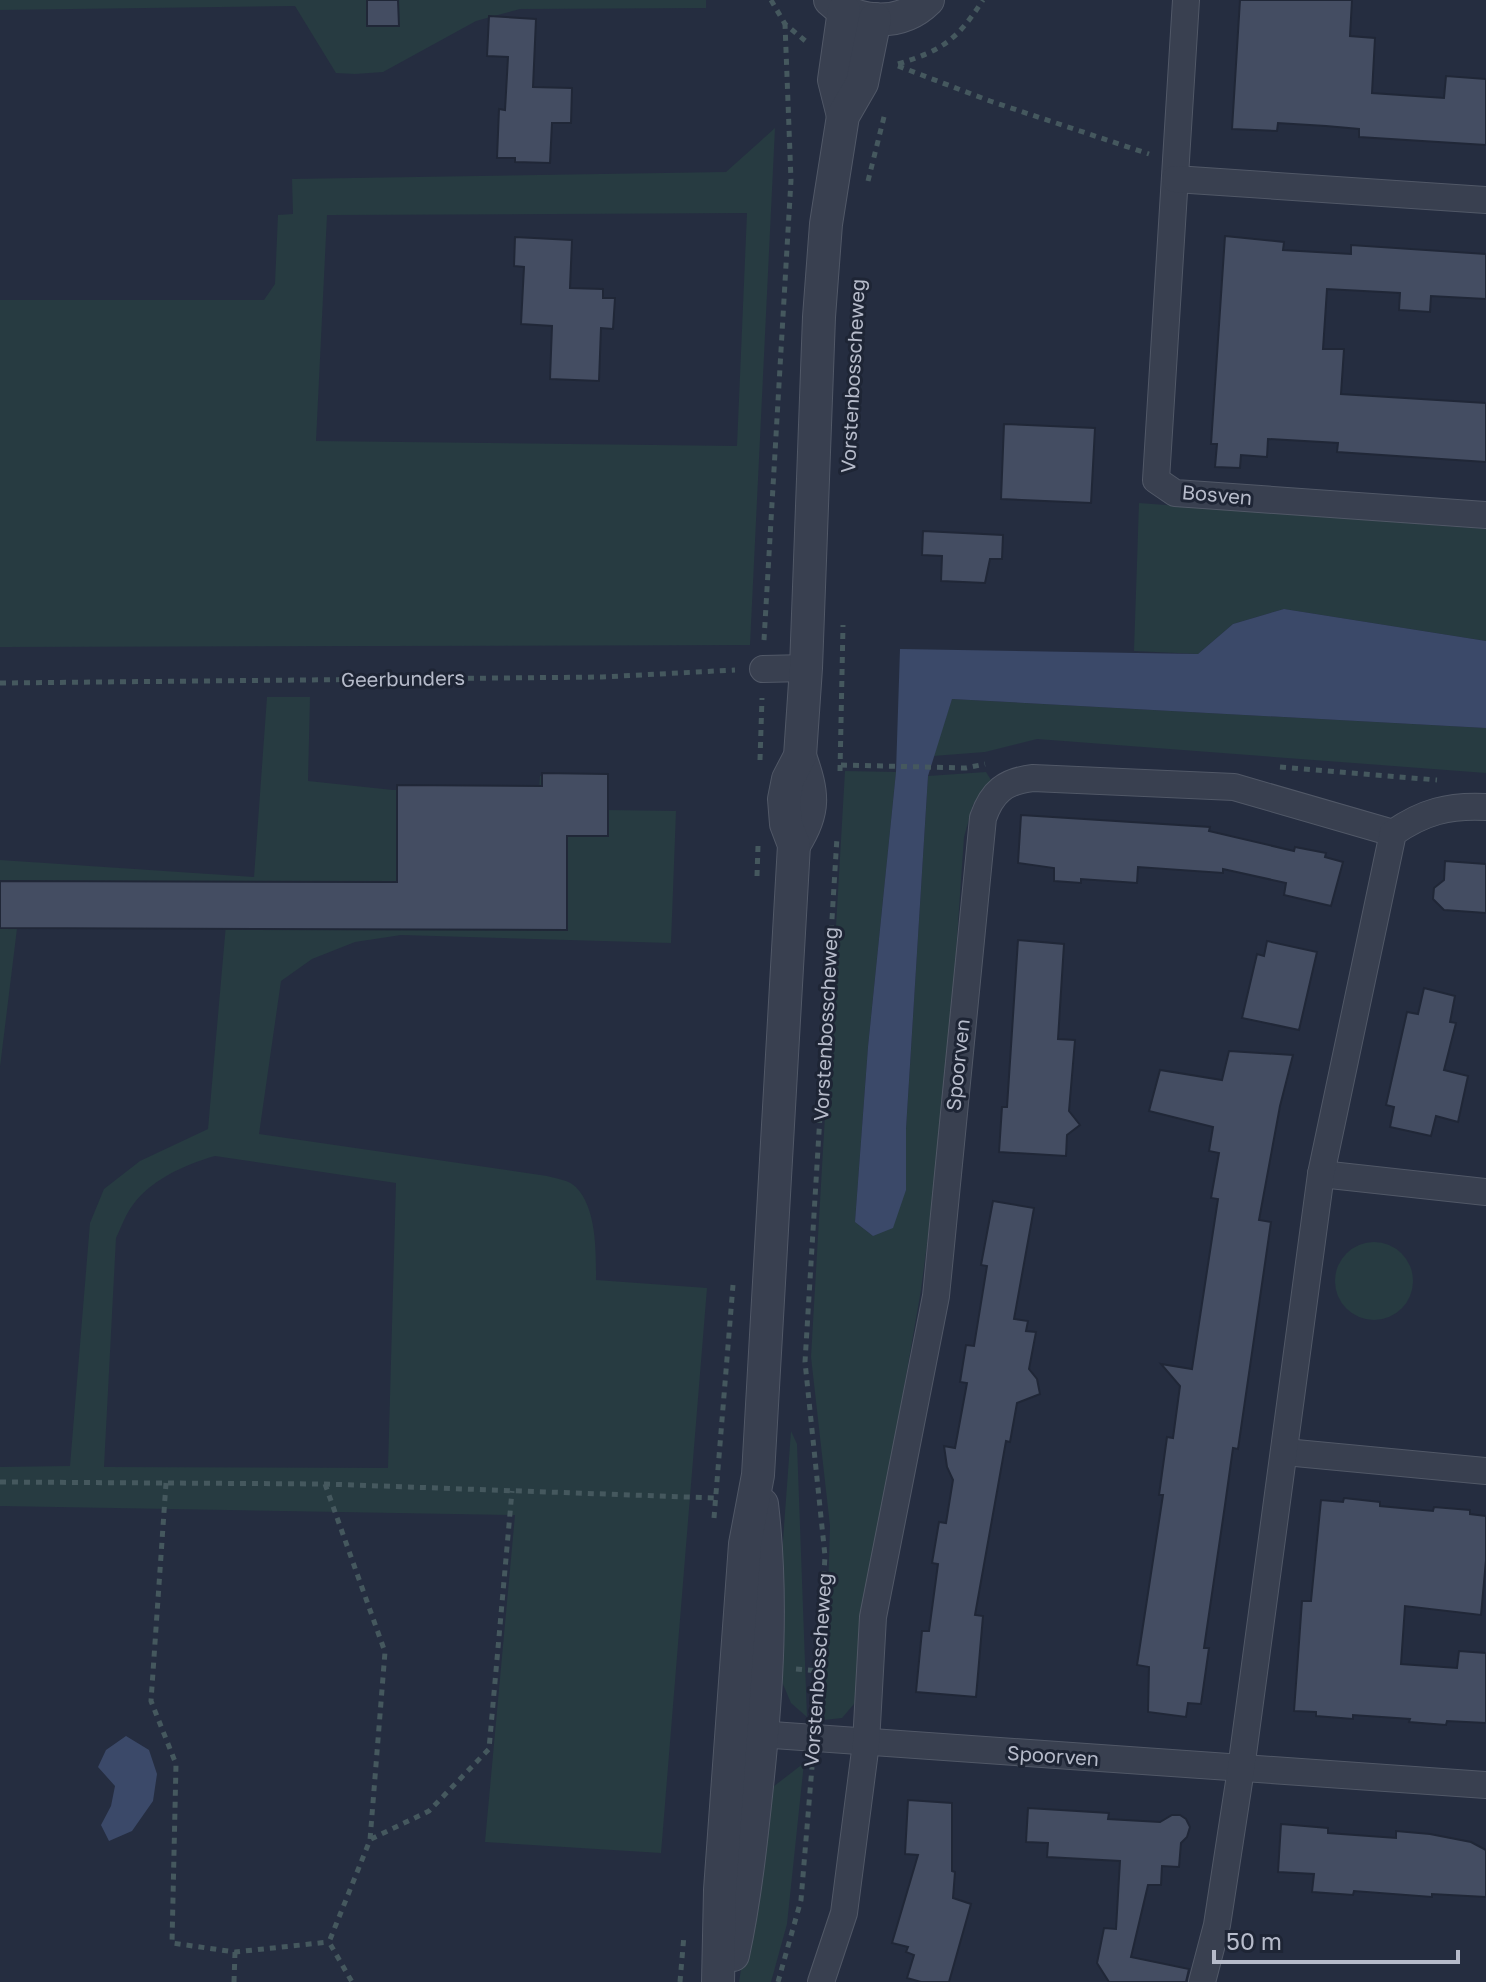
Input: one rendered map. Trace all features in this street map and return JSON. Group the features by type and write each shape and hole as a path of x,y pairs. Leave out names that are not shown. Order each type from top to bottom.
{"street":[{"path":"837,5 861,18 875,19 903,16 928,0"},
{"name":"Bosven","path":"1186,0 1156,480 1175,493 1486,515"},
{"name":"Vorstenbosscheweg","path":"837,5 834,80 843,116"},
{"name":"Vorstenbosscheweg","path":"718,1982 720,1890 745,1544 758,1475 794,845 786,824 784,799 788,779 800,756 819,317 826,224 843,116 862,83 875,19"},
{"path":"1176,172 1486,200"},
{"path":"763,669 806,668"},
{"name":"Spoorven","path":"821,1982 844,1913 866,1743 873,1617 936,1296 983,818 989,800 1001,787 1016,780 1033,778 1234,787 1393,833"},
{"path":"1202,1982 1217,1925 1241,1769 1321,1174 1393,833 1417,816 1462,806 1486,807"},
{"path":"1321,1174 1486,1192"},
{"path":"1285,1452 1486,1471"},
{"name":"Vorstenbosscheweg","path":"728,1982 745,1896 763,1734 767,1667 768,1553 758,1475"},
{"name":"Spoorven","path":"731,1733 1486,1785"}],"path":[{"path":"771,0 785,24"},
{"path":"896,65 933,53 964,29 983,0"},
{"path":"893,80 896,65"},
{"path":"896,65 1176,172"},
{"path":"867,187 885,111"},
{"name":"Vorstenbosscheweg","path":"851,405 856,296"},
{"path":"840,778 843,624"},
{"name":"Geerbunders","path":"0,683 602,677 763,669"},
{"path":"841,765 947,768"},
{"name":"Vorstenbosscheweg","path":"778,1982 801,1900 825,1556 805,1362 837,835"},
{"path":"0,1482 325,1484 715,1498"},
{"path":"166,1483 151,1701 176,1764 172,1943 235,1952 329,1942"},
{"path":"325,1484 385,1652 370,1840 329,1942"},
{"path":"370,1840 429,1811 489,1749 512,1491"},
{"path":"329,1942 352,1982"},
{"path":"234,1982 235,1952"}],"shaded area":[{"path":"0,0 706,0 706,8 520,9 476,21 383,72 355,74 336,73 295,6 0,10"},
{"path":"775,128 750,645 0,647 0,300 264,300 275,284 278,215 293,214 292,179 726,172","holes":["747,213 737,446 316,441 327,215"]},
{"path":"1139,503 1486,529 1486,641 1284,609 1233,624 1198,654 1134,651"},
{"path":"267,697 310,697 308,781 393,790 539,790 540,776 600,776 606,810 676,811 671,943 401,935 355,942 312,959 281,981 259,1134 567,1181 580,1192 591,1215 596,1280 707,1288 661,1853 485,1842 515,1515 0,1506 0,1467 70,1466 90,1223 104,1189 140,1161 208,1129 227,913 21,896 0,1067 0,860 254,877","holes":["215,1156 396,1183 388,1468 104,1467 116,1238 130,1209 146,1190 180,1169"]},
{"path":"952,699 1486,728 1486,773 1037,739 985,752 933,756"},
{"path":"845,771 896,772 868,1047 855,1222 873,1236 906,1190 906,1129 928,776 986,772 991,780 973,805 964,837 946,1098 921,1290 867,1601 859,1698 842,1718 824,1720 830,1526 811,1357"},
{"path":"1374,1242 1389,1245 1401,1254 1410,1266 1413,1281 1410,1296 1401,1308 1389,1317 1374,1320 1359,1317 1347,1308 1338,1296 1335,1281 1338,1266 1347,1254 1359,1245"},
{"path":"791,1431 797,1444 807,1717 791,1703 774,1663"},
{"path":"804,1763 787,1924 771,1982 739,1982 769,1790"}],"water":[{"path":"1284,609 1486,641 1486,728 952,699 928,776 906,1129 906,1190 893,1228 873,1236 855,1222 868,1047 896,772 900,649 1198,654 1233,624"},
{"path":"126,1736 149,1750 157,1774 153,1801 132,1831 109,1841 101,1825 111,1806 115,1786 98,1767 106,1750"}],"building":[{"path":"367,0 398,0 399,26 367,26"},
{"path":"1240,0 1352,0 1350,36 1375,38 1372,93 1444,98 1446,76 1486,79 1486,145 1359,137 1359,129 1326,126 1278,123 1277,131 1232,129"},
{"path":"489,16 536,19 533,87 572,88 571,123 552,123 550,163 497,158 499,109 505,110 508,57 487,56"},
{"path":"1225,236 1284,242 1283,250 1351,254 1351,245 1486,254 1486,299 1431,296 1430,312 1399,310 1400,293 1327,289 1323,349 1344,349 1341,394 1486,403 1486,462 1337,452 1338,443 1268,439 1267,457 1241,455 1240,468 1215,467 1217,444 1211,444"},
{"path":"515,237 572,240 570,288 603,289 603,298 615,298 613,329 601,328 599,381 550,379 552,326 521,324 524,267 514,266"},
{"path":"1004,424 1095,428 1091,503 1001,499"},
{"path":"923,531 1003,535 1002,559 990,559 985,583 941,581 942,556 922,555"},
{"path":"542,773 608,774 608,836 567,836 567,930 0,928 0,881 397,882 397,785 542,786"},
{"path":"1021,815 1210,827 1209,831 1294,851 1295,847 1326,853 1325,857 1343,862 1331,906 1284,895 1286,883 1223,869 1223,873 1138,867 1137,883 1081,879 1081,883 1054,881 1054,868 1018,863"},
{"path":"1445,861 1486,864 1486,913 1444,910 1433,899 1434,888 1444,880"},
{"path":"1018,940 1064,944 1058,1039 1075,1040 1069,1111 1080,1125 1067,1135 1066,1156 999,1152 1002,1107 1007,1107"},
{"path":"1267,941 1317,952 1299,1030 1242,1018 1257,954 1264,956"},
{"path":"1424,988 1455,996 1450,1022 1456,1023 1444,1070 1468,1076 1458,1122 1436,1116 1431,1136 1390,1127 1394,1107 1386,1105 1407,1012 1418,1014"},
{"path":"1229,1051 1293,1055 1280,1106 1259,1220 1271,1222 1238,1449 1233,1448 1204,1648 1209,1648 1201,1704 1188,1703 1186,1717 1148,1712 1149,1667 1137,1665 1163,1495 1159,1495 1167,1437 1173,1438 1180,1386 1161,1364 1192,1369 1218,1199 1211,1198 1219,1153 1209,1151 1213,1127 1149,1111 1160,1070 1222,1080"},
{"path":"993,1201 1034,1208 1014,1319 1028,1321 1026,1331 1036,1332 1029,1369 1037,1379 1040,1394 1017,1403 1010,1442 1006,1441 975,1615 983,1616 976,1697 916,1692 922,1631 929,1631 938,1564 932,1563 939,1522 946,1523 953,1480 947,1467 944,1446 955,1448 967,1383 960,1382 966,1345 974,1346 987,1266 981,1265"},
{"path":"1344,1498 1380,1502 1380,1506 1433,1511 1434,1507 1470,1510 1470,1514 1486,1516 1481,1615 1405,1606 1401,1664 1457,1668 1459,1651 1486,1653 1486,1723 1447,1721 1446,1725 1353,1715 1353,1719 1316,1716 1316,1712 1294,1711 1302,1601 1311,1601 1321,1500 1343,1502"},
{"path":"908,1800 952,1803 953,1898 971,1904 949,1982 921,1982 907,1978 914,1955 906,1952 908,1947 892,1943 918,1855 905,1854"},
{"path":"1028,1808 1109,1813 1108,1819 1160,1822 1172,1815 1180,1815 1186,1819 1190,1827 1181,1843 1179,1867 1162,1866 1161,1885 1148,1885 1131,1957 1189,1969 1186,1982 1109,1982 1097,1963 1104,1928 1116,1929 1120,1861 1047,1857 1048,1843 1026,1842"},
{"path":"1281,1824 1328,1828 1328,1833 1396,1838 1396,1831 1471,1842 1486,1850 1486,1897 1312,1892 1314,1874 1278,1872"}]}
